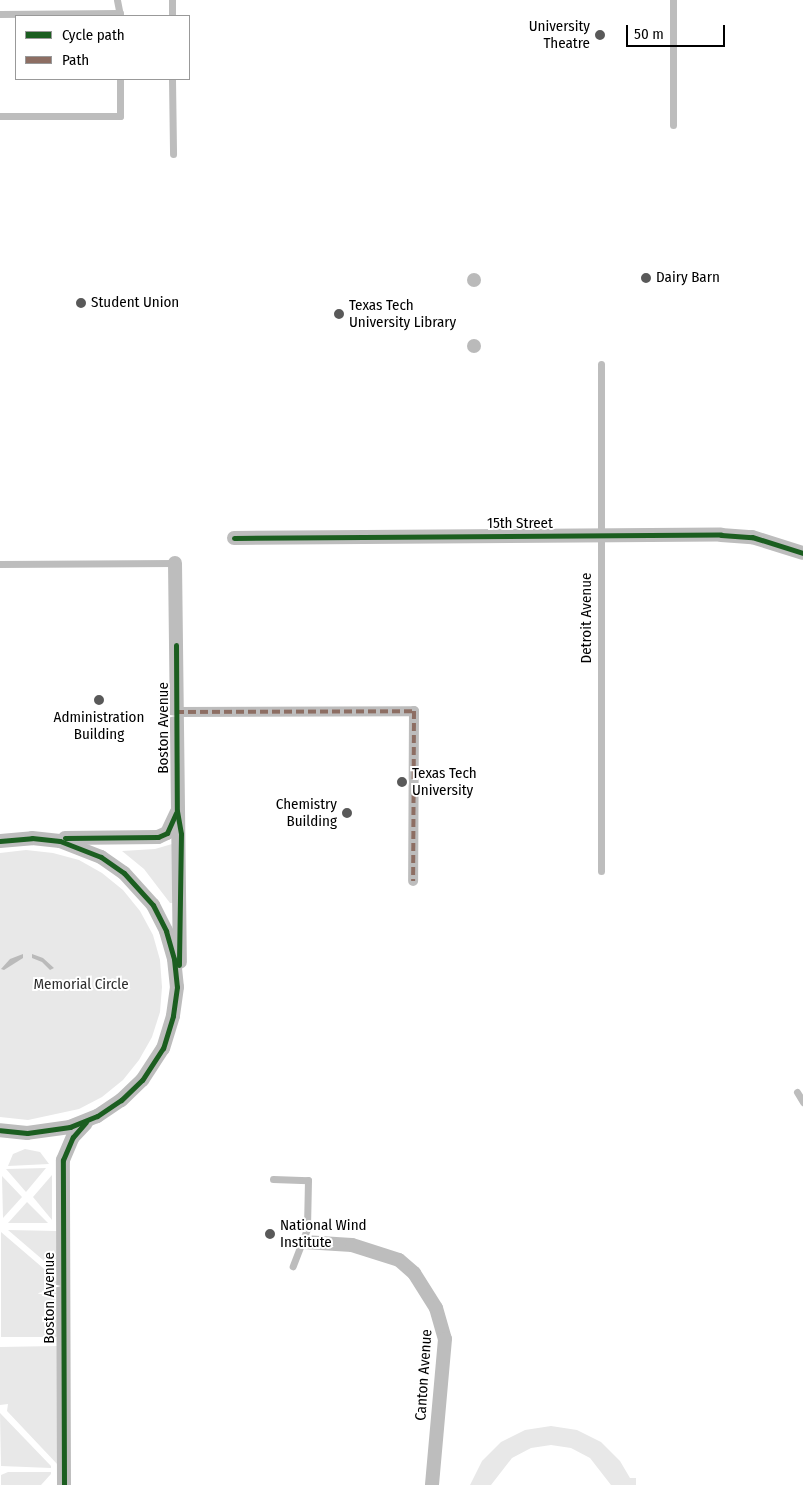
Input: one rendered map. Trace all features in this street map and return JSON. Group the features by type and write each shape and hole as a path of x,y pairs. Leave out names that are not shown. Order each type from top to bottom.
{"street":[{"name":"15th Street","path":"234,538 752,537 803,553"},
{"name":"Boston Avenue","path":"175,563 177,811 181,834 181,952 177,987"},
{"path":"176,712 414,711 412,881"},
{"path":"0,841 158,837 172,825 177,811"},
{"path":"0,1130 42,1132 88,1120 121,1100 151,1069 170,1030 177,987 174,958 166,931 144,894 124,873 101,856 74,845 46,839"},
{"name":"Boston Avenue","path":"64,1485 63,1160 73,1137 88,1120"},
{"name":"Canton Avenue","path":"304,1242 352,1245 399,1260 414,1273 436,1308 445,1339 432,1485"}],"lane":[{"path":"0,14 120,15 117,0"},
{"path":"172,0 172,15"},
{"path":"673,0 673,125"},
{"path":"0,116 120,116 120,80"},
{"path":"172,80 173,154"},
{"name":"Detroit Avenue","path":"601,364 601,871"},
{"path":"0,564 175,563"},
{"path":"797,1092 803,1102"},
{"path":"273,1179 308,1180 308,1217 304,1242 293,1266"}],"green space":[{"path":"172,844 173,903 170,903 144,869 122,851 155,849"},
{"name":"Memorial Circle","path":"26,850 53,853 79,860 102,873 123,890 140,911 153,935 160,960 162,987 160,1012 152,1037 139,1060 123,1080 102,1097 79,1109 28,1120 0,1117 0,853"},
{"path":"25,1149 40,1152 49,1164 8,1166 13,1154"},
{"path":"46,1168 26,1192 6,1169"},
{"path":"52,1175 52,1220 33,1197"},
{"path":"2,1176 22,1197 3,1218"},
{"path":"27,1202 48,1223 8,1223"},
{"path":"8,1230 57,1231 57,1272"},
{"path":"1,1232 50,1274 51,1281 58,1281 58,1337 1,1337"},
{"path":"57,1346 58,1465 7,1411 8,1404 0,1405 0,1347"},
{"path":"0,1413 51,1466 51,1468 1,1466"},
{"path":"551,1426 577,1430 601,1442 620,1461 630,1478 636,1478 636,1485 611,1485 590,1458 571,1448 551,1445 531,1448 512,1458 491,1485 470,1485 482,1461 501,1442 525,1430"},
{"path":"8,1472 51,1472 51,1474 41,1485 1,1485 1,1475"}],"shaded area":[{"path":"471,273 477,273 481,280 477,287 471,287 467,283 467,277"},
{"path":"471,339 477,339 481,346 477,353 471,353 467,349 467,343"},
{"path":"23,954 23,958 4,970 1,969 10,959"},
{"path":"32,954 43,958 54,968 50,970 42,962 32,958"}],"marked path":[{"path":"176,712 414,711 413,881"}],"cycle path":[{"path":"234,538 721,535 752,537 803,553"},
{"path":"176,645 177,811 181,834 179,965"},
{"path":"65,838 158,837 167,833 176,813"},
{"path":"0,841 32,838 60,841 101,857 124,873 153,905 166,931 174,959 177,987 173,1016 163,1048 142,1080 121,1100 97,1116 70,1127 27,1133 0,1130"},
{"path":"64,1485 63,1160 73,1137 86,1122"}],"place":[{"name":"University Theatre","path":"600,35"},
{"name":"Dairy Barn","path":"646,278"},
{"name":"Student Union","path":"81,303"},
{"name":"Texas Tech University Library","path":"339,314"},
{"name":"Administration Building","path":"99,700"},
{"name":"Texas Tech University","path":"402,782"},
{"name":"Chemistry Building","path":"347,813"},
{"name":"National Wind Institute","path":"270,1234"}]}
